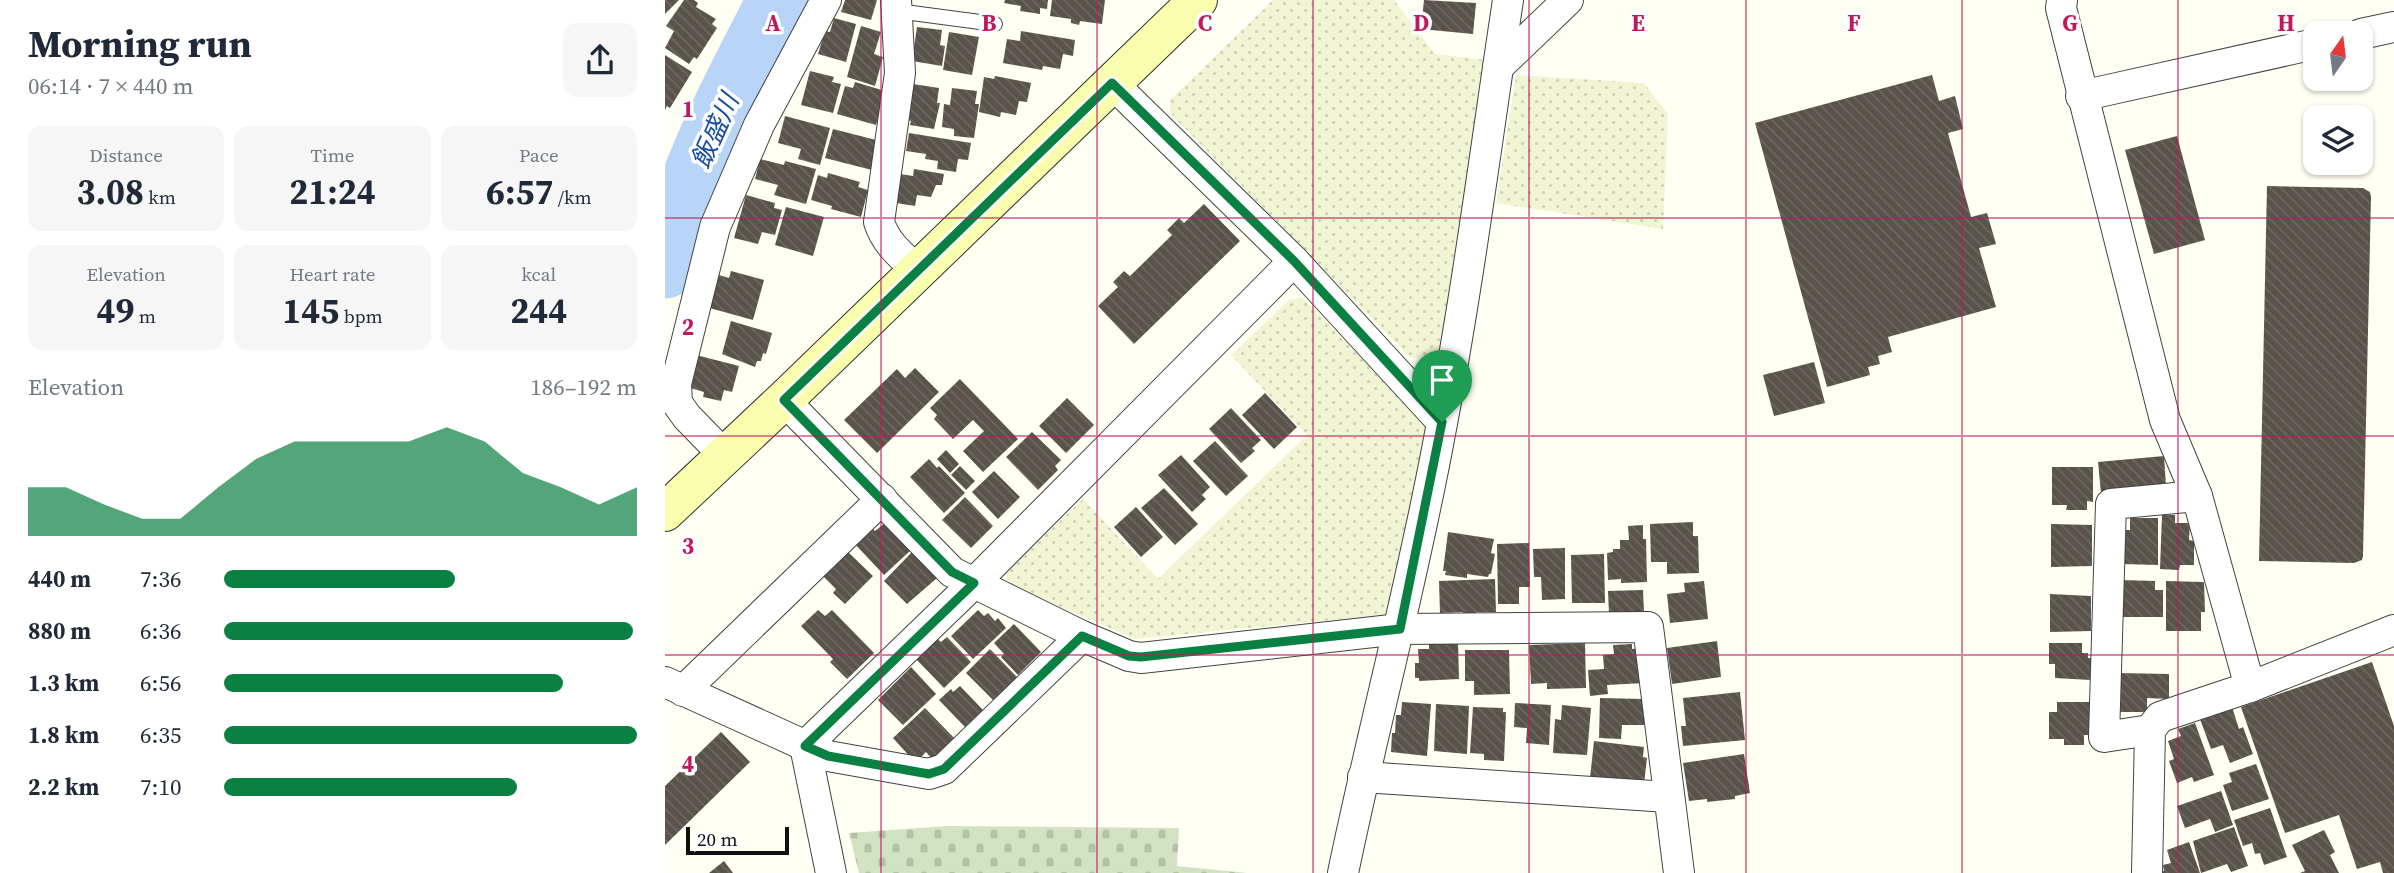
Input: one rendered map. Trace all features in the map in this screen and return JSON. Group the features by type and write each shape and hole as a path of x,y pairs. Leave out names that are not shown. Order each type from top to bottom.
{"street":[{"path":"725,456 677,403 676,384 715,227 759,125 826,0"},
{"path":"665,512 1198,0"},
{"path":"1343,873 1363,777 1400,629 1442,422 1508,0"},
{"path":"1498,67 1568,0"},
{"path":"2062,0 2061,8 2081,96 2165,421 2197,496 2250,687"},
{"path":"897,6 900,73 879,222 883,236 889,244 918,271"},
{"path":"2373,31 2394,27"},
{"path":"2081,96 2303,47"},
{"path":"1112,83 1294,261 1442,422"},
{"path":"805,746 974,583 1294,261"},
{"path":"784,400 952,572 1129,656 1141,657 1400,629 1648,627 1678,873"},
{"path":"2150,730 2103,737 2111,504 2197,496"},
{"path":"882,499 674,687 828,756 929,774 944,769 1082,636"},
{"path":"2147,873 2150,730 2160,717 2250,687 2394,630"},
{"path":"805,746 831,873"},
{"path":"1363,777 1668,797"}],"lane":[{"path":"897,6 995,24"}],"green space":[{"path":"1273,0 1394,0 1435,54 1487,60 1439,361 1410,357 1170,113 1170,100"},
{"path":"1516,75 1644,83 1668,114 1663,229 1496,203"},
{"path":"1303,298 1421,417 1428,431 1393,605 1385,615 1135,639 1009,585 1006,572 1083,499 1158,579 1307,435 1231,355 1290,299"},
{"path":"947,826 1179,828 1177,866 1248,873 859,873 849,833"}],"building":[{"path":"665,0 679,0 665,14"},
{"path":"684,0 698,3 696,7 716,19 712,24 717,28 697,59 694,57 689,64 665,48 674,31 666,26"},
{"path":"845,0 877,0 871,20 841,12"},
{"path":"1005,0 1048,0 1047,9 1040,8 1040,14 1020,11 1021,6 1004,3"},
{"path":"1052,0 1105,0 1102,24 1080,21 1079,25 1071,23 1071,19 1050,16"},
{"path":"1424,0 1476,3 1473,34 1421,29"},
{"path":"834,18 856,24 846,62 818,54 825,31 830,32"},
{"path":"861,26 881,32 874,54 883,57 875,86 847,77"},
{"path":"917,27 942,30 940,45 945,46 942,66 912,61"},
{"path":"1021,31 1075,40 1073,56 1063,54 1060,69 1043,66 1042,70 1003,63 1007,39 1020,41"},
{"path":"949,32 979,37 972,75 943,70"},
{"path":"665,55 692,72 670,108 667,106 665,110"},
{"path":"810,71 834,77 832,82 841,84 833,113 801,105"},
{"path":"1932,75 1939,101 1955,96 1963,129 1948,133 1971,217 1987,213 1996,244 1979,248 1996,307 1888,337 1892,352 1878,356 1880,364 1868,367 1870,375 1827,387 1755,123"},
{"path":"995,76 1031,83 1027,102 1019,101 1016,115 1001,112 1000,117 979,112 984,77 994,79"},
{"path":"855,82 885,91 876,125 837,114 845,86 853,88"},
{"path":"913,84 939,88 937,103 940,103 934,129 910,125 911,121 908,120"},
{"path":"952,88 977,91 975,104 979,104 974,138 954,136 954,129 942,127 944,104 950,105"},
{"path":"785,116 830,128 820,165 798,159 801,149 778,143"},
{"path":"833,129 880,141 872,170 825,158"},
{"path":"909,133 971,143 968,160 958,159 956,172 937,169 938,161 925,159 926,154 906,151"},
{"path":"2177,136 2205,240 2154,254 2125,150"},
{"path":"760,159 784,165 785,161 816,169 806,204 774,195 778,185 755,179"},
{"path":"914,169 944,174 942,185 936,185 931,197 917,195 915,206 896,203 900,174 913,176"},
{"path":"828,173 860,182 858,187 868,190 861,217 811,200 818,175 827,178"},
{"path":"2267,186 2363,188 2370,192 2363,556 2362,560 2354,563 2259,561"},
{"path":"746,195 775,203 774,208 782,210 775,235 762,232 758,244 734,238"},
{"path":"1204,204 1240,241 1134,344 1098,306 1118,287 1113,282 1124,271 1130,276 1172,235 1167,230 1179,218 1184,223"},
{"path":"786,207 824,217 813,256 775,245"},
{"path":"731,271 764,280 753,320 706,307 716,274 729,278"},
{"path":"731,321 772,333 766,354 763,353 761,361 757,361 755,367 722,354"},
{"path":"696,355 739,366 732,392 724,390 721,401 703,397 704,392 687,387"},
{"path":"1814,362 1825,403 1774,416 1763,375"},
{"path":"915,368 939,392 877,453 844,420 897,369 905,378"},
{"path":"960,379 1018,439 983,472 963,451 984,431 973,420 953,439 934,419 937,415 930,408"},
{"path":"1265,393 1297,427 1274,449 1242,415"},
{"path":"1067,398 1094,425 1066,453 1039,426"},
{"path":"1231,408 1261,440 1252,448 1255,451 1241,463 1209,429"},
{"path":"1032,432 1061,460 1055,466 1058,470 1038,490 1006,457"},
{"path":"1215,441 1248,476 1226,496 1193,461"},
{"path":"946,450 959,464 950,473 937,459"},
{"path":"1181,455 1210,487 1202,495 1206,499 1192,512 1158,475"},
{"path":"2164,456 2166,486 2101,493 2098,462"},
{"path":"929,459 965,493 944,513 910,477"},
{"path":"960,466 975,481 966,490 951,475"},
{"path":"2052,467 2093,467 2093,502 2087,501 2087,510 2066,510 2067,505 2052,505"},
{"path":"994,471 1020,497 998,519 972,492"},
{"path":"1164,488 1198,524 1175,545 1141,508"},
{"path":"965,497 993,526 971,548 942,520"},
{"path":"1136,507 1163,537 1141,557 1114,527"},
{"path":"2162,515 2175,515 2175,523 2190,523 2189,540 2194,541 2194,565 2180,565 2179,570 2160,569"},
{"path":"2130,518 2158,518 2158,565 2121,564 2121,530 2130,530"},
{"path":"1693,522 1693,536 1698,536 1699,573 1667,574 1667,562 1651,562 1650,524"},
{"path":"885,523 911,550 884,575 853,542 870,526 875,531"},
{"path":"2051,524 2092,525 2092,566 2051,567"},
{"path":"1643,525 1647,582 1621,583 1621,579 1608,580 1607,553 1620,549 1620,540 1629,540 1628,526"},
{"path":"1448,532 1494,539 1491,553 1495,554 1488,577 1445,575 1446,571 1443,571"},
{"path":"1529,543 1530,587 1519,587 1519,604 1498,604 1497,544"},
{"path":"1565,548 1565,599 1542,600 1541,577 1534,577 1533,549"},
{"path":"847,551 873,576 845,604 833,593 836,589 822,575"},
{"path":"912,552 937,578 907,604 884,581"},
{"path":"1604,554 1605,603 1572,603 1571,555"},
{"path":"1495,579 1496,612 1476,612 1476,617 1463,617 1463,612 1440,613 1439,581"},
{"path":"2120,580 2155,581 2155,590 2163,590 2163,617 2117,617"},
{"path":"1704,581 1708,619 1670,623 1667,594 1685,592 1684,583"},
{"path":"2166,581 2204,582 2205,612 2201,612 2201,631 2166,631"},
{"path":"1643,590 1644,613 1609,614 1608,591"},
{"path":"2050,594 2091,596 2091,631 2050,632"},
{"path":"818,610 825,616 832,610 874,653 847,679 830,662 833,659 801,626"},
{"path":"978,610 984,616 988,613 995,621 998,618 1006,628 973,659 951,636"},
{"path":"1014,624 1041,652 1018,675 1001,657 1004,654 994,643"},
{"path":"947,637 971,662 944,688 916,659 938,639 941,642"},
{"path":"1717,641 1721,677 1672,684 1667,648"},
{"path":"1458,642 1459,679 1419,681 1419,678 1415,678 1415,663 1419,663 1418,649 1429,649 1429,643"},
{"path":"1585,643 1586,688 1547,689 1547,683 1531,684 1529,645"},
{"path":"2049,643 2082,643 2082,653 2088,653 2088,658 2091,658 2091,680 2055,678 2055,664 2049,664"},
{"path":"1632,644 1632,649 1642,648 1644,683 1607,685 1608,694 1590,696 1588,670 1604,669 1603,655 1614,654 1613,645"},
{"path":"990,649 1017,677 993,700 966,673"},
{"path":"1465,650 1509,650 1510,694 1474,695 1474,681 1465,681"},
{"path":"2372,662 2394,726 2394,873 2383,873 2380,862 2357,869 2339,815 2285,833 2241,707"},
{"path":"911,667 936,694 903,725 878,700"},
{"path":"2117,673 2169,674 2169,699 2147,698 2147,712 2117,712"},
{"path":"960,686 983,710 965,727 939,700 951,689 953,692"},
{"path":"1740,692 1745,740 1683,746 1681,726 1686,726 1683,698"},
{"path":"1600,698 1644,699 1644,725 1622,725 1621,739 1599,738"},
{"path":"1402,702 1431,704 1427,756 1391,752 1392,733 1395,733 1396,715 1401,715"},
{"path":"2057,702 2089,702 2089,735 2084,735 2084,745 2064,745 2064,739 2049,739 2049,712 2057,712"},
{"path":"1515,703 1551,705 1549,745 1526,743 1527,728 1514,727"},
{"path":"1436,704 1469,706 1467,754 1434,751"},
{"path":"1562,705 1591,708 1587,755 1553,753 1555,719 1561,720"},
{"path":"1473,707 1503,708 1503,712 1506,712 1504,761 1484,760 1484,754 1470,753"},
{"path":"2232,707 2239,729 2243,727 2253,754 2230,763 2223,745 2211,749 2200,719"},
{"path":"925,708 955,739 933,760 926,752 918,760 913,760 893,738"},
{"path":"2195,723 2214,775 2194,782 2192,777 2177,783 2169,761 2174,759 2168,741 2181,736 2178,729"},
{"path":"721,732 750,762 665,845 665,786"},
{"path":"1594,741 1644,747 1643,757 1647,758 1644,784 1590,778"},
{"path":"1744,754 1750,793 1735,796 1735,799 1689,801 1683,763"},
{"path":"2256,764 2269,799 2232,811 2223,785 2232,782 2229,773"},
{"path":"2221,791 2233,825 2215,832 2210,819 2185,828 2177,806"},
{"path":"2270,808 2287,857 2264,865 2260,853 2255,854 2252,843 2243,846 2234,820"},
{"path":"2234,827 2248,866 2231,872 2227,864 2201,873 2193,841"},
{"path":"2324,830 2335,852 2330,855 2339,873 2300,873 2305,871 2292,845"},
{"path":"2189,842 2200,873 2159,873 2164,871 2163,865 2171,863 2167,850"},
{"path":"724,861 733,873 709,873"}],"waterway":[{"name":"飯盛川","path":"665,267 699,163 729,97 779,0"}],"route":[{"path":"1112,83 1294,261 1442,422 1400,629 1141,657 1129,656 1082,636 944,769 929,774 828,756 805,746 974,583 952,572 784,400 1112,83"}]}
